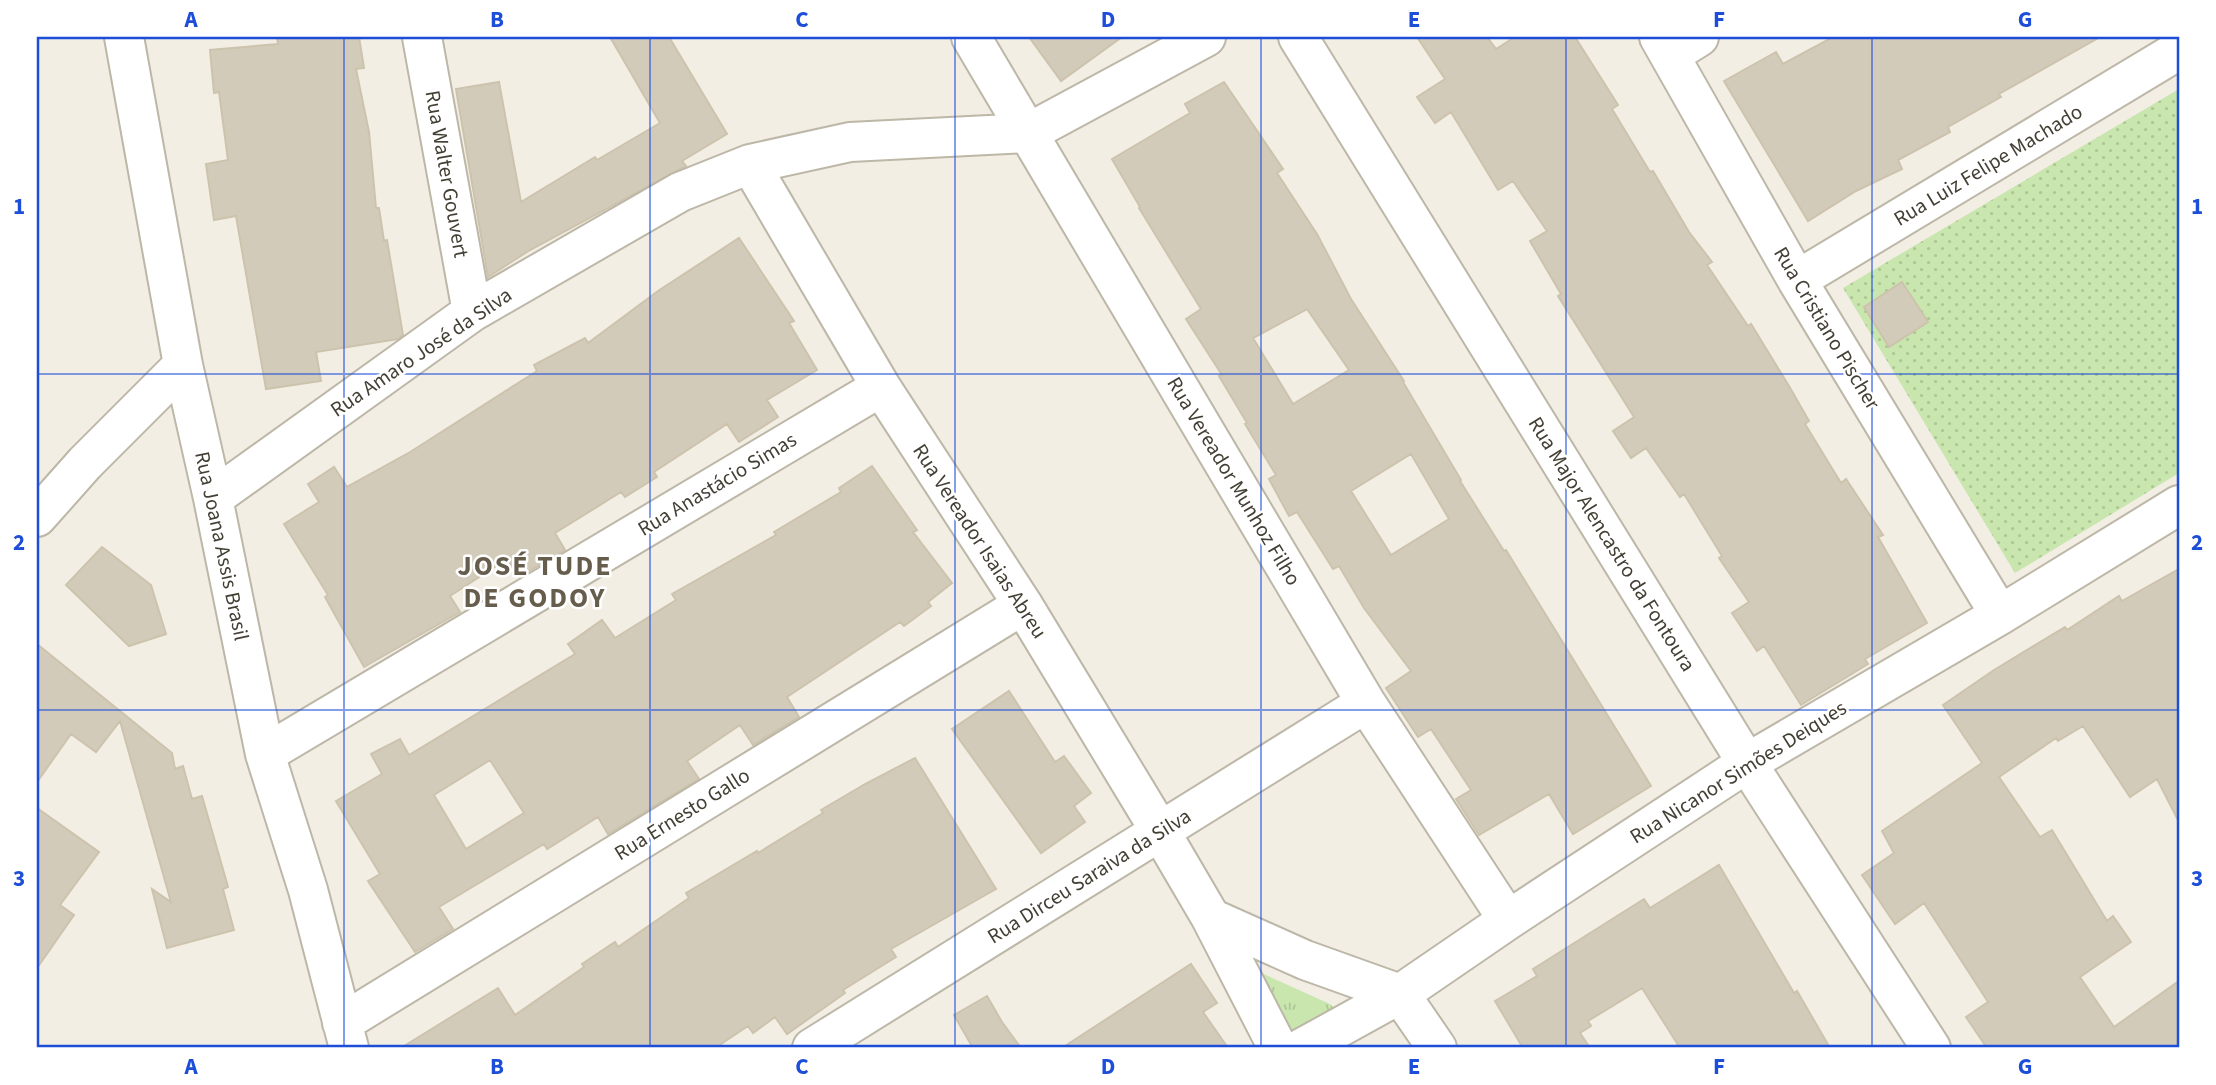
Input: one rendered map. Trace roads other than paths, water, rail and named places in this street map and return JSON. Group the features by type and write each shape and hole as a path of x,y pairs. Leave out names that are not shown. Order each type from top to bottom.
{"street":[{"name":"Rua Joana Assis Brasil","path":"124,37 183,365 265,754 308,890 345,1036"},
{"name":"Rua Walter Gouvert","path":"422,37 472,312"},
{"name":"Rua Vereador Munhoz Filho","path":"971,37 1366,703 1508,920"},
{"path":"1028,133 1206,37"},
{"name":"Rua Major Alencastro da Fontoura","path":"1298,37 1747,762 1931,1048"},
{"name":"Rua Cristiano Pischer","path":"1676,43 1797,280 2000,615"},
{"name":"Rua Luiz Felipe Machado","path":"1797,280 2179,50"},
{"name":"Rua Amaro José da Silva","path":"213,498 472,312 680,192 750,164 850,142 1028,133"},
{"name":"Rua Vereador Isaias Abreu","path":"750,164 881,387 1023,605 1160,831 1211,918 1278,1048"},
{"path":"37,517 85,463 183,365"},
{"name":"Rua Anastácio Simas","path":"265,754 881,387"},
{"name":"Rua Nicanor Simões Deiques","path":"1302,1048 1400,994 1747,762 2000,615 2179,505"},
{"name":"Rua Ernesto Gallo","path":"345,1036 1023,605"},
{"name":"Rua Dirceu Saraiva da Silva","path":"812,1048 1366,703"},
{"path":"1211,918 1305,960 1400,994 1437,1048"}],"district":[{"name":"JOSÉ TUDE DE GODOY","path":"535,582"}]}
